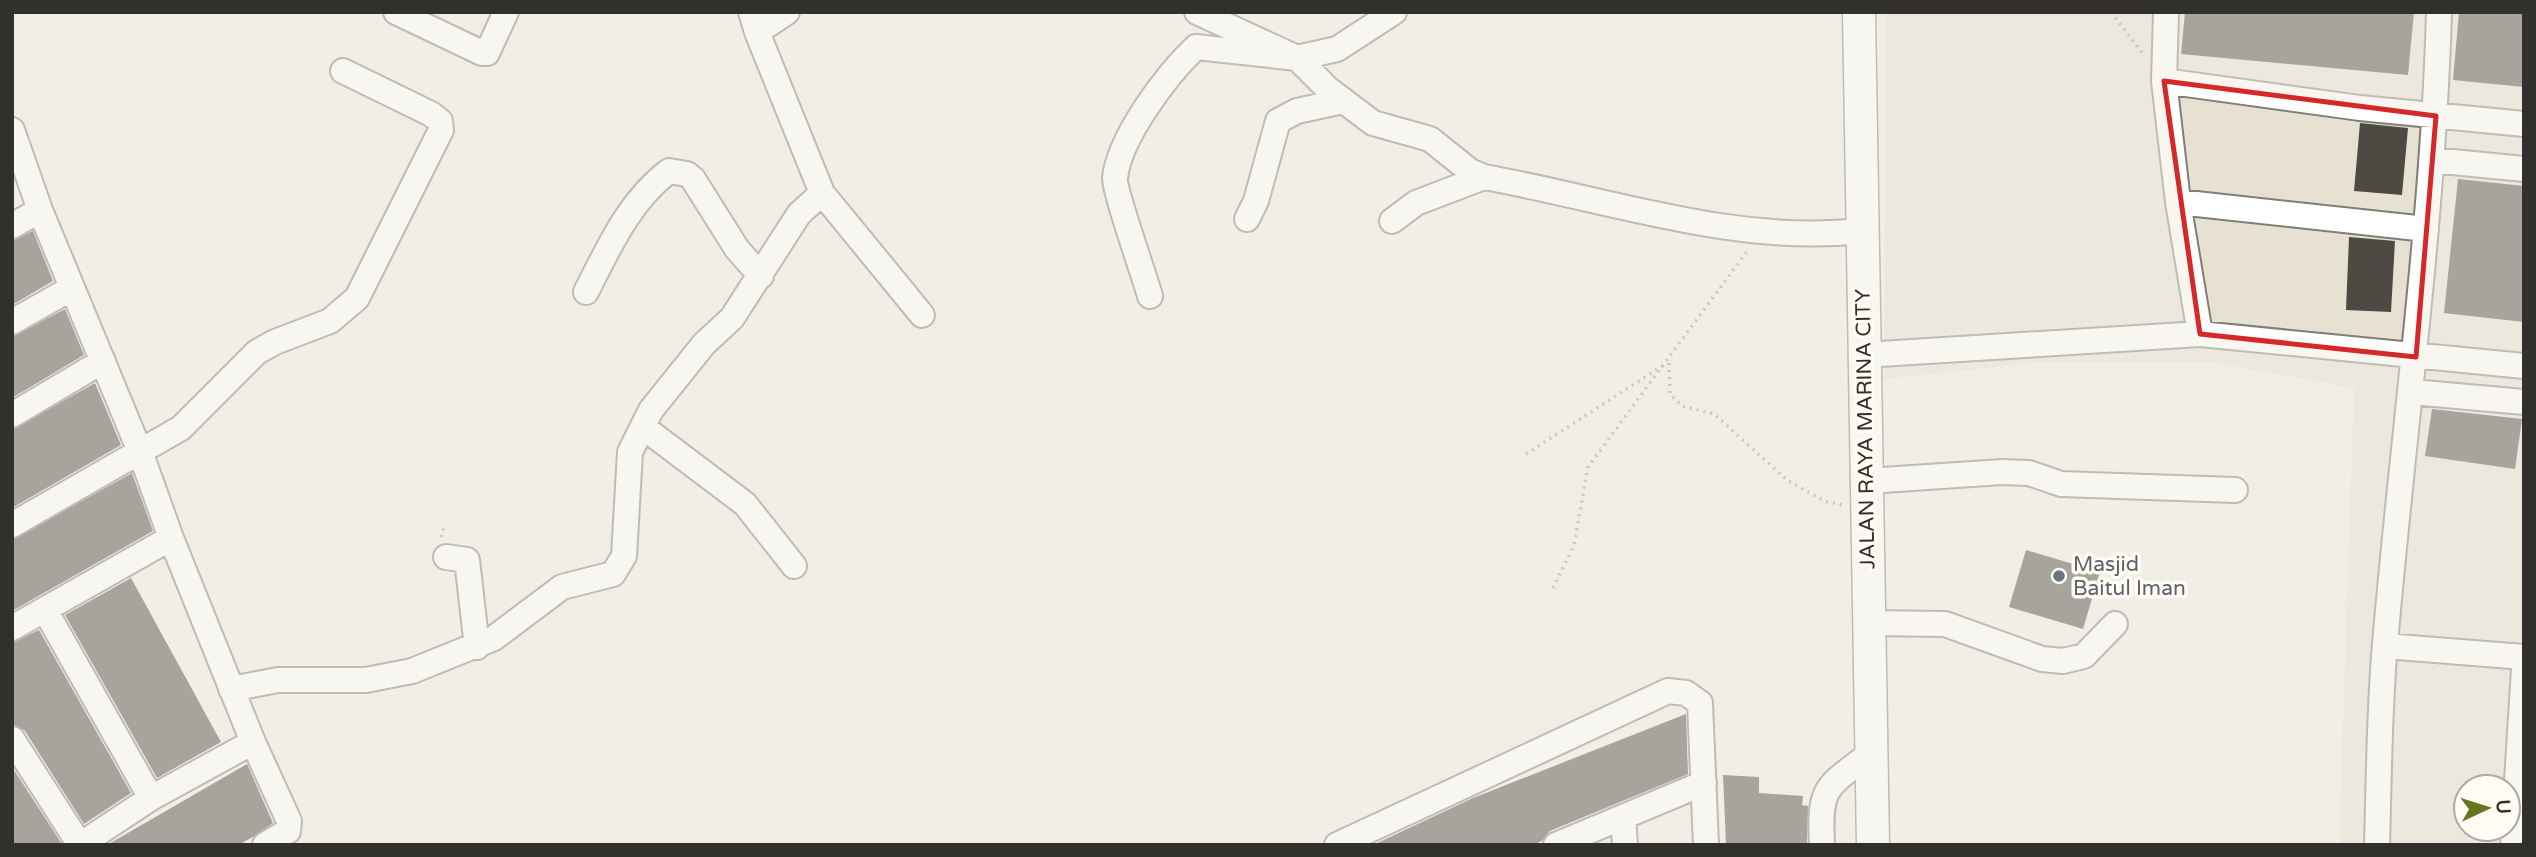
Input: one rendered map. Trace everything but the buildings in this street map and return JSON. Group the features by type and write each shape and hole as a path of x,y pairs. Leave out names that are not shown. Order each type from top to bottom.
{"main road":[{"name":"JALAN RAYA MARINA CITY","path":"1859,12 1868,495 1867,623 1873,845"}],"street":[{"path":"396,12 482,53 487,53 506,12"},
{"path":"787,12 754,22 822,193 922,315"},
{"path":"1197,12 1297,58 1343,101 1373,123 1430,139 1470,171 1485,177 1689,220 1818,236 1861,231"},
{"path":"1150,296 1114,180 1124,150 1146,110 1179,63 1196,47 1297,58 1337,49 1394,12"},
{"path":"2166,12 2164,81 2178,202 2200,334"},
{"path":"2376,845 2385,646 2416,357 2436,116 2439,12"},
{"path":"12,525 141,454 181,428 257,352 275,342 330,321 357,298 441,130 440,121 343,71"},
{"path":"2164,81 2436,116 2524,124"},
{"path":"1247,219 1256,201 1278,121 1297,111 1343,101"},
{"path":"12,130 40,210 141,454 231,689 289,821 288,831 265,845"},
{"path":"2432,160 2524,169"},
{"path":"586,292 616,232 652,183 668,171 687,174 693,180 737,249 761,276"},
{"path":"1392,221 1416,203 1485,177"},
{"path":"231,689 278,680 336,682 396,675 477,647 494,638 549,594 562,587 613,574 624,556 630,452 651,410 704,344 732,318 799,214 822,193"},
{"path":"2178,202 2426,229"},
{"path":"12,226 40,210"},
{"path":"12,322 72,288"},
{"path":"1864,355 2200,334 2524,366"},
{"path":"12,415 103,362"},
{"path":"2412,392 2524,402"},
{"path":"643,426 746,504 794,566"},
{"path":"1868,495 2002,472 2029,473 2060,484 2235,490"},
{"path":"12,628 171,538"},
{"path":"446,557 467,560 477,647"},
{"path":"45,610 151,798"},
{"path":"1867,623 1945,624 2042,659 2063,661 2084,656 2115,624"},
{"path":"2385,646 2524,657"},
{"path":"2513,845 2524,669"},
{"path":"1337,845 1668,691 1686,693 1700,703 1706,845"},
{"path":"12,739 80,845 151,798 253,742"},
{"path":"1822,845 1821,811 1827,788 1871,753"},
{"path":"1556,845 1704,783"},
{"path":"1623,817 1625,845"}],"path":[{"path":"2111,12 2164,81"},
{"path":"1553,588 1574,545 1588,467 1762,230"},
{"path":"1526,454 1668,361"},
{"path":"1668,361 1670,394 1682,406 1714,414 1787,480 1824,501 1868,495"}],"highlighted area":[{"path":"2164,81 2436,116 2416,357 2200,334"}],"shaded area":[{"path":"1886,12 2524,12 2524,845 2339,845 2354,388 2209,362 2040,362 1884,379"}],"place":[{"name":"Masjid Baitul Iman","path":"2059,576"}]}
